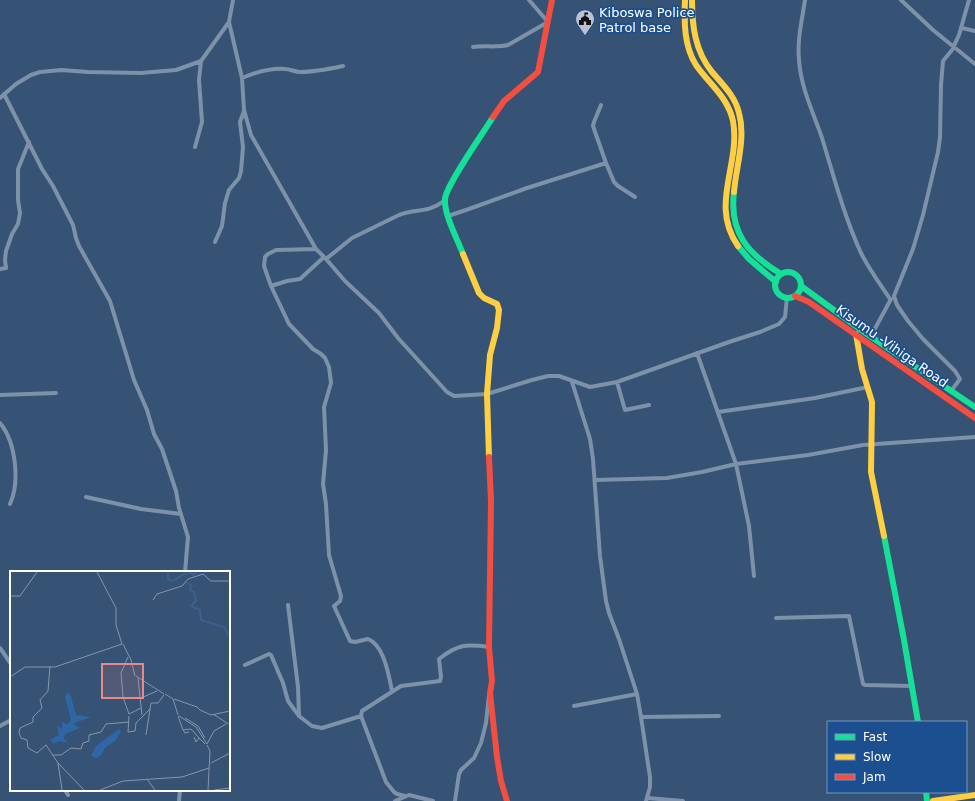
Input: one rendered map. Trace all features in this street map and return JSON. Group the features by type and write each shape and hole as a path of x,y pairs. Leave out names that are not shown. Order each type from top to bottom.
{"main road":[{"path":"507,801 501,781 497,757 490,693 492,681 489,647 491,501 487,394 490,355 497,328 499,306 484,298 479,293 448,216 445,200 446,194 456,174 498,109 504,101 538,72 552,0"},
{"path":"685,0 684,33 691,55 700,71 722,96 728,106 733,124 734,144 725,206 727,225 738,248 755,267 776,282"},
{"path":"692,0 691,18 693,32 698,48 711,71 729,91 740,113 741,141 733,208 734,220 738,233 744,244 765,265 781,274 789,272 800,278 800,290 795,296 787,297 777,291 776,282 781,274"},
{"name":"Kisumu -Vihiga Road","path":"801,286 812,296 975,407"},
{"name":"Kisumu -Vihiga Road","path":"795,296 809,302 975,418"},
{"path":"856,334 862,369 872,402 870,444 873,487 904,640 918,721"},
{"path":"933,801 975,795"}],"street":[{"path":"233,0 229,22 242,78 244,110 254,140 316,249 345,281 379,314 398,338 447,392 454,396 487,394 548,376 559,376 572,382 590,387 617,382 779,324 785,317 787,297"},
{"path":"473,47 502,47 508,45 548,22 529,0"},
{"path":"805,0 799,42 799,60 805,95 822,139 854,237 862,254 890,299"},
{"path":"901,0 933,30 975,64"},
{"path":"870,336 890,299 894,296 913,249 925,209 938,152 942,67 945,58 952,50 962,28 969,0"},
{"path":"196,148 202,122 198,80 201,61 229,22"},
{"path":"962,28 975,31"},
{"path":"0,98 16,84 31,75 40,72 61,70 104,72 171,71 201,61"},
{"path":"242,78 252,73 266,70 285,69 297,72 343,66"},
{"path":"4,94 42,169 53,186 73,224 79,246 110,301 134,380 147,410 154,434 162,449 172,476 188,537 185,571"},
{"path":"601,105 593,126 606,163 614,182 635,197"},
{"path":"215,242 222,226 225,203 229,190 239,178 241,171 243,148 240,122 244,110"},
{"path":"0,269 6,268 6,251 19,219 18,169 29,142"},
{"path":"448,216 533,186 606,163"},
{"path":"270,286 300,279 352,238 399,215 407,212 436,207 445,200"},
{"path":"316,249 276,250 268,254 264,261 264,266 270,286 289,324 305,342 325,358 328,367 331,383 324,407 326,450 323,480 329,555 342,596 340,601 334,606 350,640 355,642 368,639 372,641 385,663 392,692"},
{"path":"894,296 896,305 908,321 959,377 960,379 951,391"},
{"path":"697,353 736,464 749,526 754,576"},
{"path":"572,382 590,439 595,480 602,573 606,601 609,613 620,638 641,717 650,777 650,787 647,800 683,801"},
{"path":"617,382 625,410 649,405"},
{"path":"718,412 800,401 868,387"},
{"path":"0,395 56,393"},
{"path":"0,423 10,439 14,461 15,486 13,498 10,504"},
{"path":"595,480 667,478 736,464 808,455 870,444 975,438"},
{"path":"86,497 141,509 181,514"},
{"path":"288,605 298,687 298,716"},
{"path":"776,618 849,616 863,684 912,686"},
{"path":"405,796 394,792 386,782 361,716 364,709 403,685 440,681 442,677 439,659 457,648 466,645 489,647"},
{"path":"0,648 10,663"},
{"path":"245,665 268,654 271,655 283,684 288,702 298,716 312,726 322,728 361,716"},
{"path":"455,801 459,774 461,770 474,758 481,743 490,693"},
{"path":"574,706 636,694"},
{"path":"641,717 719,716"},
{"path":"0,726 10,721"},
{"path":"66,791 68,795"},
{"path":"179,801 180,791"},
{"path":"395,801 405,796 413,795 433,801"}],"traffic: fast":[{"path":"463,254 449,219 445,199 458,171 493,117"},
{"path":"734,192 733,206 735,219 738,231 743,241 759,259 781,274"},
{"path":"738,246 749,259 776,282"},
{"path":"788,272 797,276 801,285 797,294 788,298 779,294 775,285 779,276 788,272"},
{"path":"801,286 864,332 975,407"},
{"path":"884,536 918,721"},
{"path":"926,793 927,801"}],"traffic: slow":[{"path":"685,0 686,34 692,58 701,72 723,98 731,112 733,121 733,153 726,200 726,215 730,231 738,246"},
{"path":"692,0 694,29 698,47 706,64 732,96 739,113 741,123 741,142 734,192"},
{"path":"463,254 479,293 484,298 497,304 499,310 497,328 490,355 487,394 489,457"},
{"path":"856,334 862,369 872,402 871,472 884,536"},
{"path":"933,801 975,795"}],"traffic: jam":[{"path":"493,117 504,101 538,72 552,0"},
{"path":"795,296 809,302 975,418"},
{"path":"489,457 491,501 489,647 492,681 490,693 497,757 501,781 507,801"}],"place":[{"name":"Kiboswa Police Patrol base","path":"585,36"}]}
